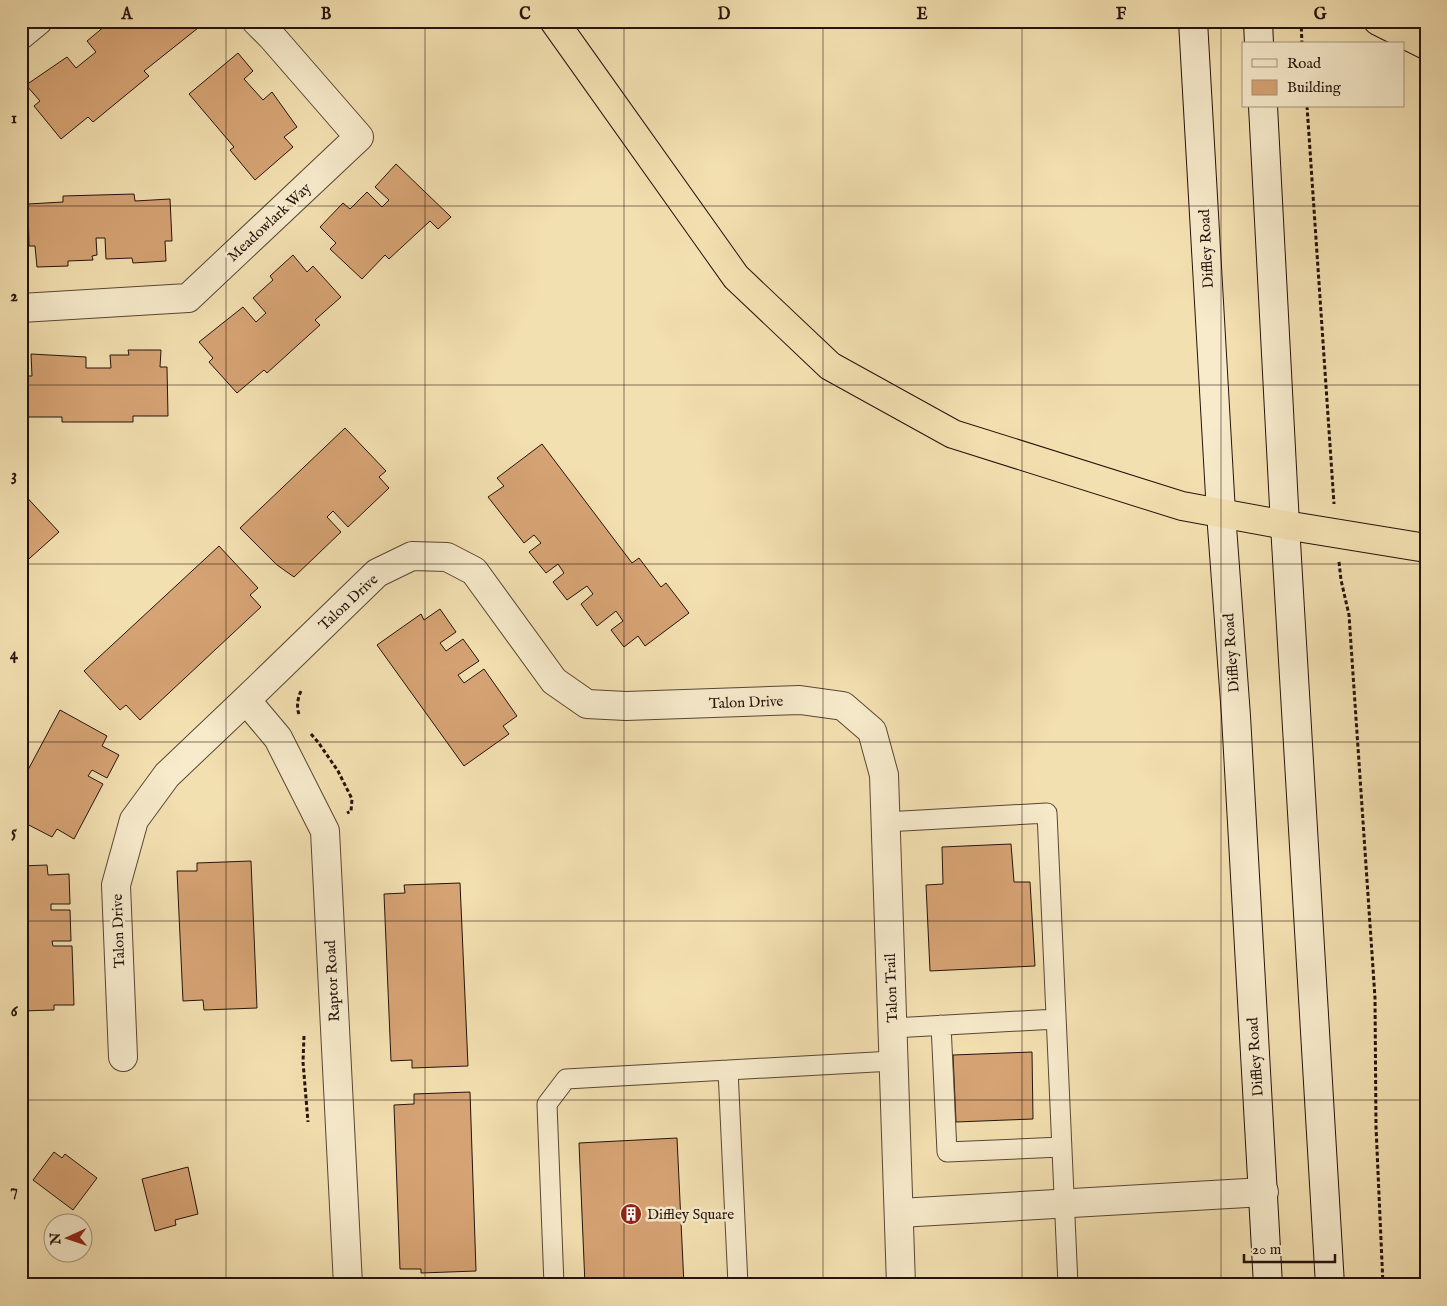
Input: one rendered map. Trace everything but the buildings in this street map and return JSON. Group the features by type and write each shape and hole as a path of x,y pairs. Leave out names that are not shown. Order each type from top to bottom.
{"highway":[{"path":"554,21 736,277 830,366 953,434 1182,506 1285,526 1426,548"},
{"path":"1378,21 1426,45"}],"street":[{"path":"21,34 38,21"},
{"name":"Meadowlark Way","path":"21,308 188,298 359,137 256,21"},
{"path":"1258,21 1259,42"},
{"name":"Diffley Road","path":"1194,33 1268,1285"},
{"path":"1263,108 1285,526 1330,1285"},
{"name":"Talon Drive","path":"123,1057 116,885 134,820 166,774 377,574 412,556 447,557 474,571 554,681 587,704 626,706 800,700 843,706"},
{"name":"Raptor Road","path":"246,700 278,738 325,831 348,1285"},
{"name":"Talon Trail","path":"843,706 872,731 884,775 901,1285"},
{"path":"899,1213 1264,1192"}],"lane":[{"path":"886,822 1046,813 1068,1285"},
{"path":"893,1028 1056,1019"},
{"path":"941,1025 947,1152 1062,1147"},
{"path":"554,1285 547,1104 566,1079 893,1061"},
{"path":"728,1070 738,1285"}],"path":[{"path":"1301,21 1302,42"},
{"path":"1307,108 1336,534 1341,580 1349,615 1375,998 1376,1127 1383,1285"}],"place":[{"name":"Diffley Square","path":"631,1214"}]}
